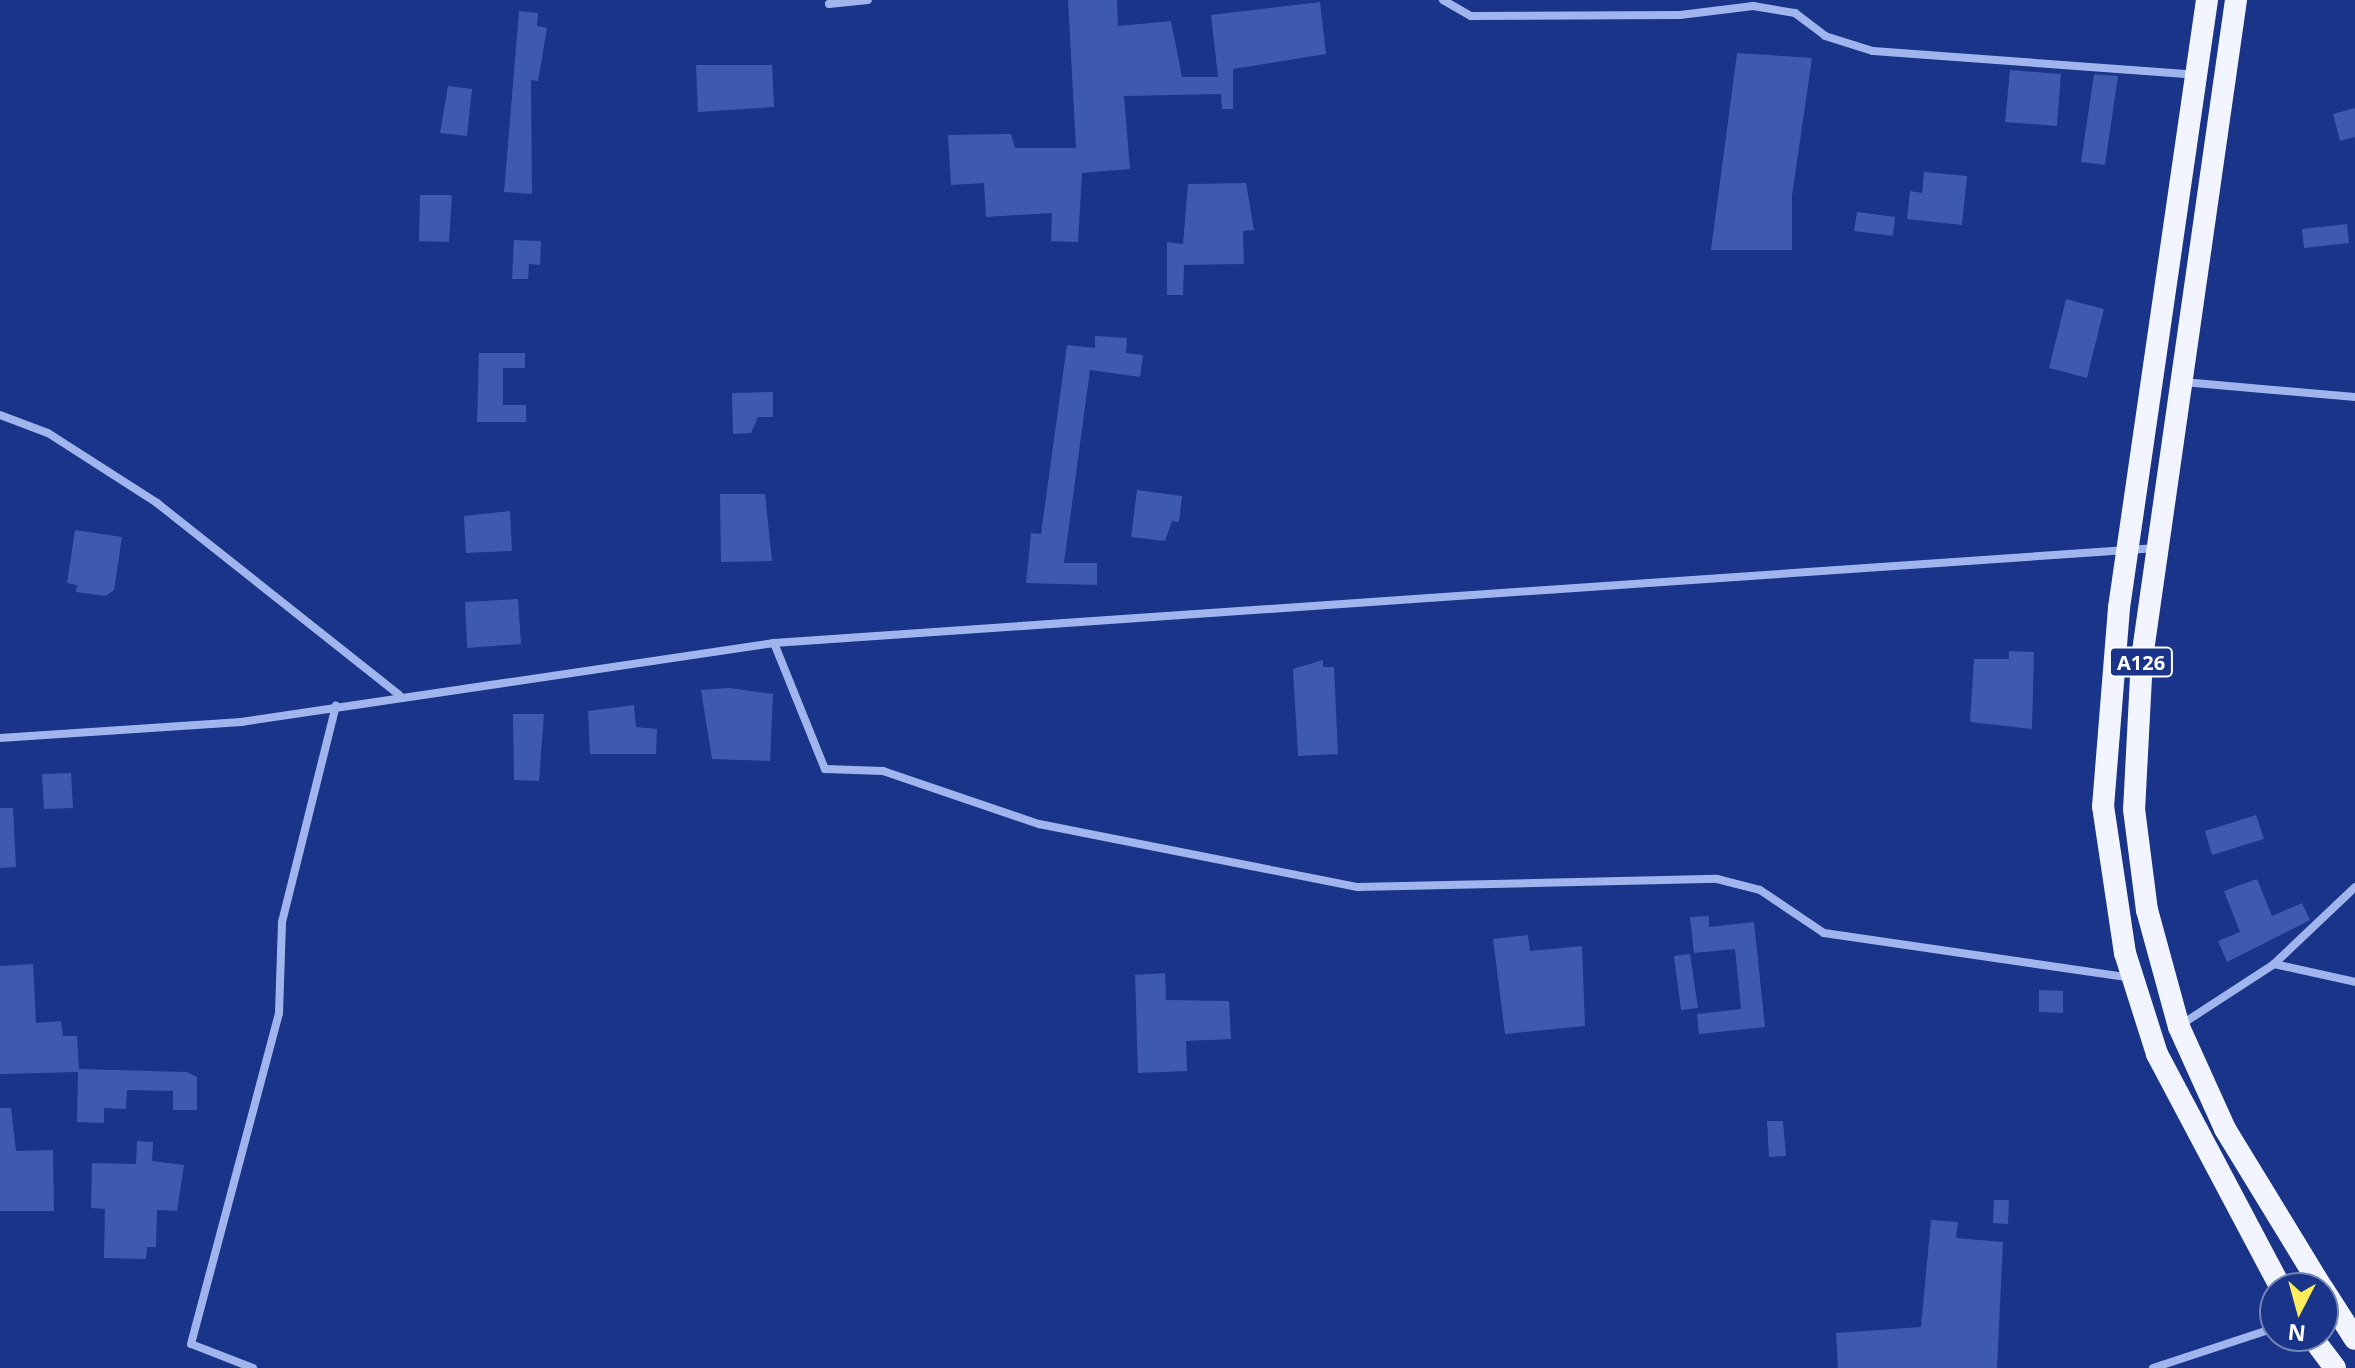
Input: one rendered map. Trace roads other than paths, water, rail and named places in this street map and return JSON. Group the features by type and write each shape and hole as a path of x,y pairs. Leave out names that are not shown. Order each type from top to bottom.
{"highway":[{"name":"A126","path":"2207,0 2128,545 2103,806 2133,978 2180,1102 2272,1272"},
{"name":"A126","path":"2236,0 2138,699 2134,809 2147,910 2179,1027 2225,1129 2313,1272"},
{"name":"A126","path":"2339,1314 2355,1339"}],"street":[{"path":"829,4 868,0"},
{"path":"1443,0 1471,16 1766,7 1873,51 2197,75"},
{"path":"2182,382 2355,397"},
{"path":"0,415 48,433 145,494 399,695"},
{"path":"0,738 241,722 399,695 774,643 2128,545 2158,548"},
{"path":"774,643 825,769 883,771 1039,824 1358,887 1717,879 1760,890 1824,933 2133,978"},
{"path":"253,1368 191,1344 279,1013 282,922 336,706"},
{"path":"2179,1027 2274,964 2355,887"},
{"path":"2274,964 2355,982"},
{"path":"2153,1368 2259,1333"}]}
